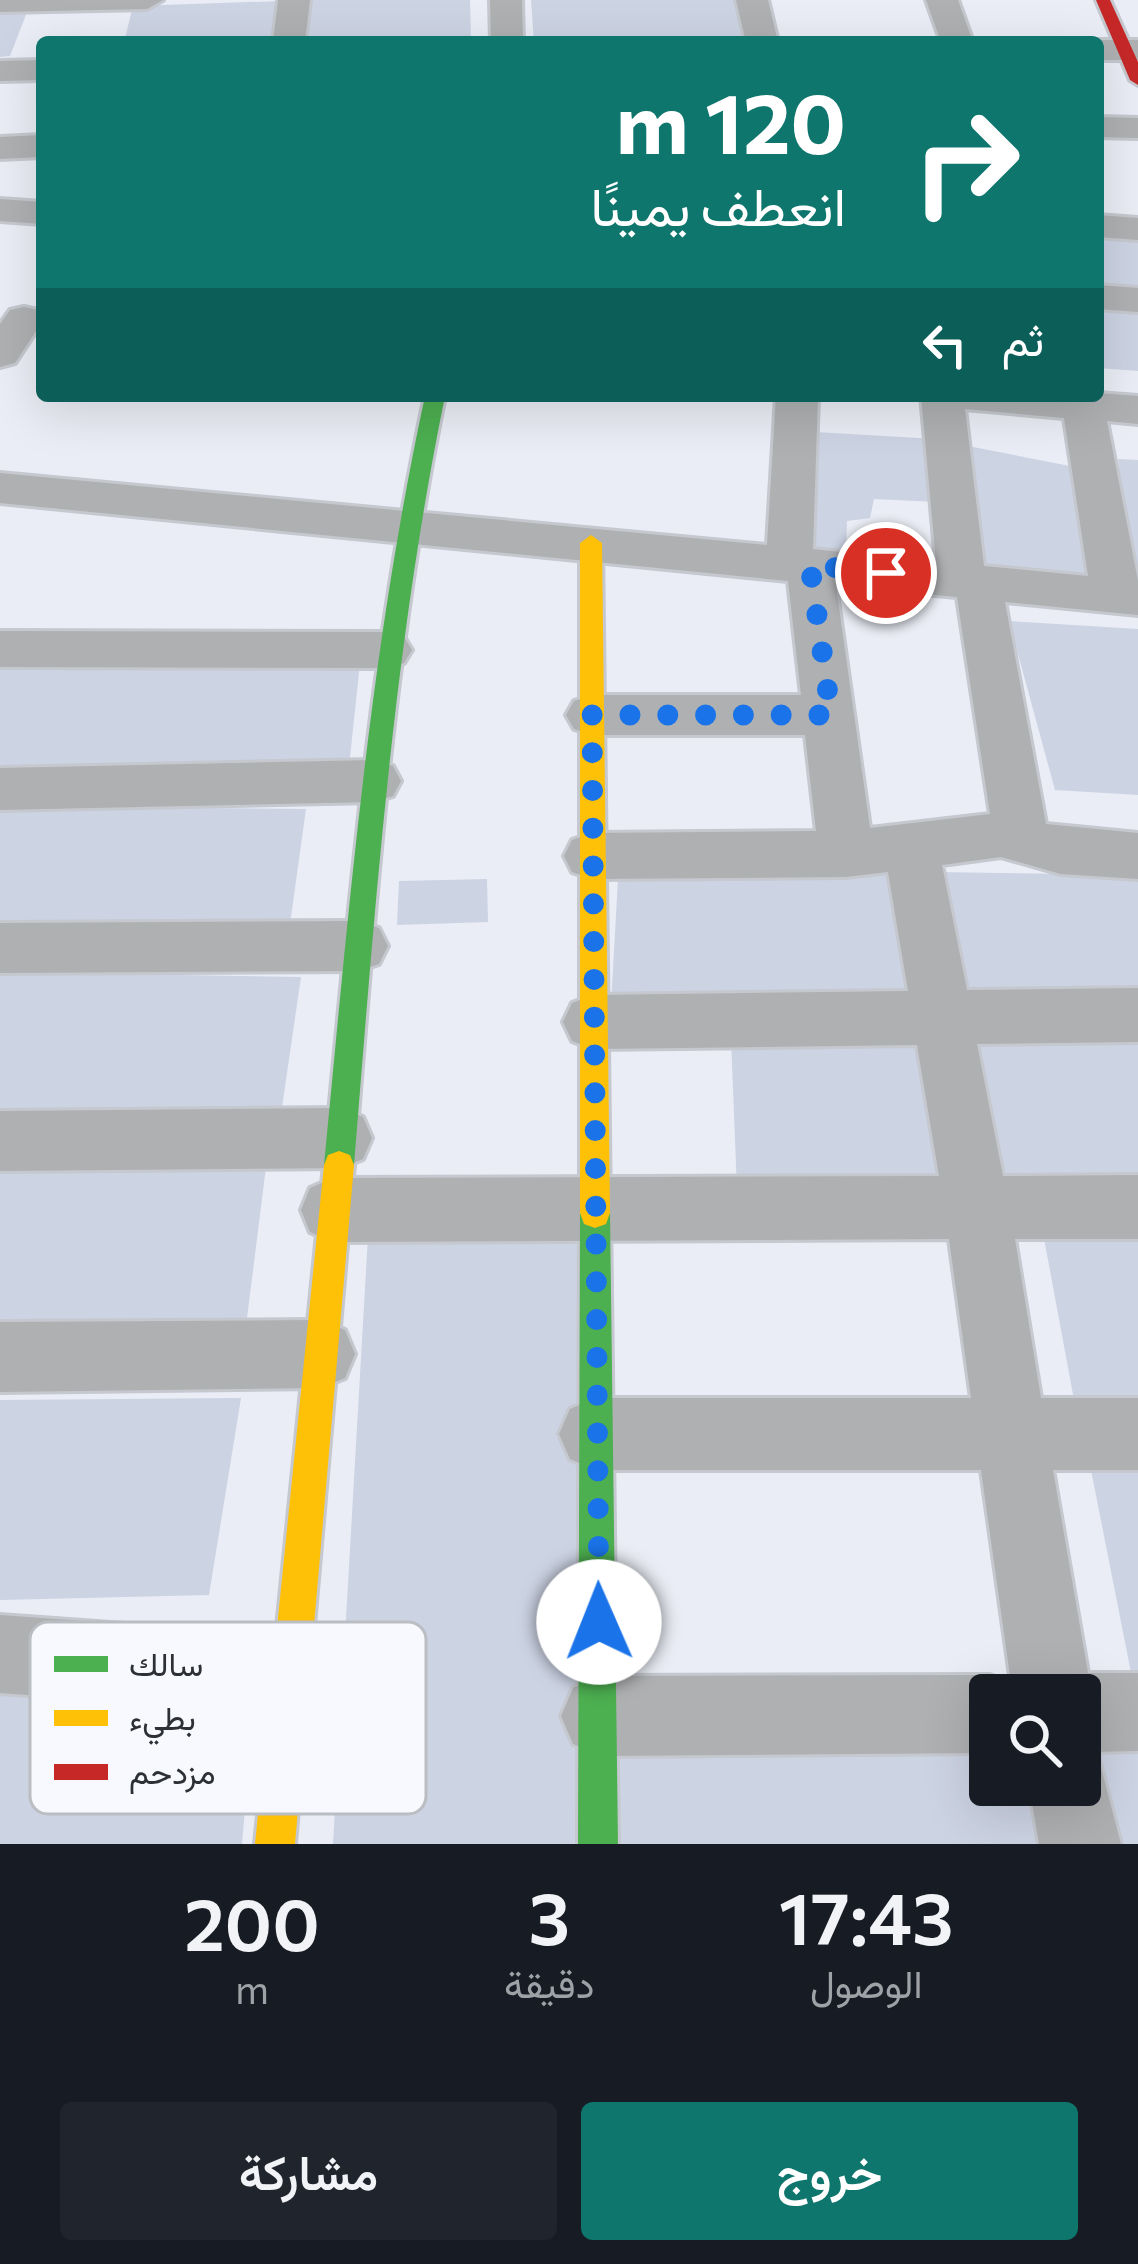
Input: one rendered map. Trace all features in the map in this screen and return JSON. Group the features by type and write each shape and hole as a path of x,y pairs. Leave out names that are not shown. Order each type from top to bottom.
{"street":[{"path":"119,36 126,0"},
{"path":"0,3 148,0"},
{"path":"290,36 293,0"},
{"path":"506,0 507,36"},
{"path":"752,0 761,36"},
{"path":"942,0 955,36"},
{"path":"1103,0 1125,58"},
{"path":"0,71 36,70"},
{"path":"1104,128 1138,128"},
{"path":"0,148 36,146"},
{"path":"0,210 36,213"},
{"path":"1104,226 1138,229"},
{"path":"1104,297 1138,300"},
{"path":"0,354 22,318"},
{"path":"295,1622 387,650 405,524 434,402"},
{"path":"796,402 800,564 831,715 846,854"},
{"path":"943,402 970,581 1022,837"},
{"path":"1044,402 1138,410"},
{"path":"0,488 1127,597 1083,405"},
{"path":"591,543 593,1208 601,1716 598,1844"},
{"path":"0,649 387,650"},
{"path":"592,715 831,715"},
{"path":"0,789 374,781"},
{"path":"592,856 846,854 910,844 1022,837 1061,851 1138,856"},
{"path":"910,844 977,1209 1049,1674"},
{"path":"0,948 359,946"},
{"path":"593,1022 1138,1015"},
{"path":"0,1141 340,1138"},
{"path":"333,1210 1138,1207"},
{"path":"0,1357 320,1354"},
{"path":"595,1434 1138,1434"},
{"path":"0,1654 30,1656"},
{"path":"1101,1713 1138,1712"},
{"path":"601,1716 969,1714"},
{"path":"1073,1806 1079,1844"},
{"path":"275,1844 278,1814"}],"building":[{"path":"301,0 470,0 471,36 297,36"},
{"path":"531,0 739,0 748,36 534,36"},
{"path":"281,1 277,36 126,36 133,6"},
{"path":"29,7 10,56 0,57 0,8"},
{"path":"1104,232 1138,234 1138,293 1104,290"},
{"path":"1104,307 1138,310 1138,371 1104,368"},
{"path":"816,432 936,439 937,502 874,499 870,518 847,521 846,552 814,554"},
{"path":"968,446 1075,467 1100,580 974,568"},
{"path":"1118,459 1138,460 1138,582 1129,581"},
{"path":"1009,621 1138,629 1138,795 1055,790"},
{"path":"0,662 360,663 349,767 0,766"},
{"path":"0,806 306,809 289,931 0,928"},
{"path":"935,872 1138,875 1138,1001 958,1004"},
{"path":"905,874 928,1008 611,1005 618,879"},
{"path":"487,879 488,922 397,925 399,881"},
{"path":"0,972 301,977 280,1121 0,1115"},
{"path":"1138,1035 1138,1186 998,1188 967,1037"},
{"path":"731,1038 929,1038 959,1196 737,1190"},
{"path":"0,1167 266,1167 245,1334 0,1337"},
{"path":"584,1217 577,1844 333,1844 335,1814 426,1814 426,1622 346,1622 369,1219"},
{"path":"1043,1233 1138,1234 1138,1417 1077,1416"},
{"path":"241,1398 209,1595 0,1600 0,1400"},
{"path":"1091,1470 1138,1471 1138,1698 1136,1698"},
{"path":"0,1685 30,1685 30,1814 245,1814 242,1844 0,1844"},
{"path":"612,1734 969,1735 969,1806 1055,1806 1062,1844 612,1844"},
{"path":"1101,1739 1138,1740 1138,1844 1096,1844 1090,1806 1101,1806"}],"traffic: fast":[{"path":"339,1165 385,682 398,586 434,402"},
{"path":"595,1213 598,1844"}],"traffic: slow":[{"path":"591,543 595,1213"},
{"path":"296,1622 339,1165"},
{"path":"275,1844 278,1814"}],"traffic: jam":[{"path":"1103,0 1138,80"}],"route":[{"path":"599,1622 592,715 831,715 810,565 886,573"}]}
